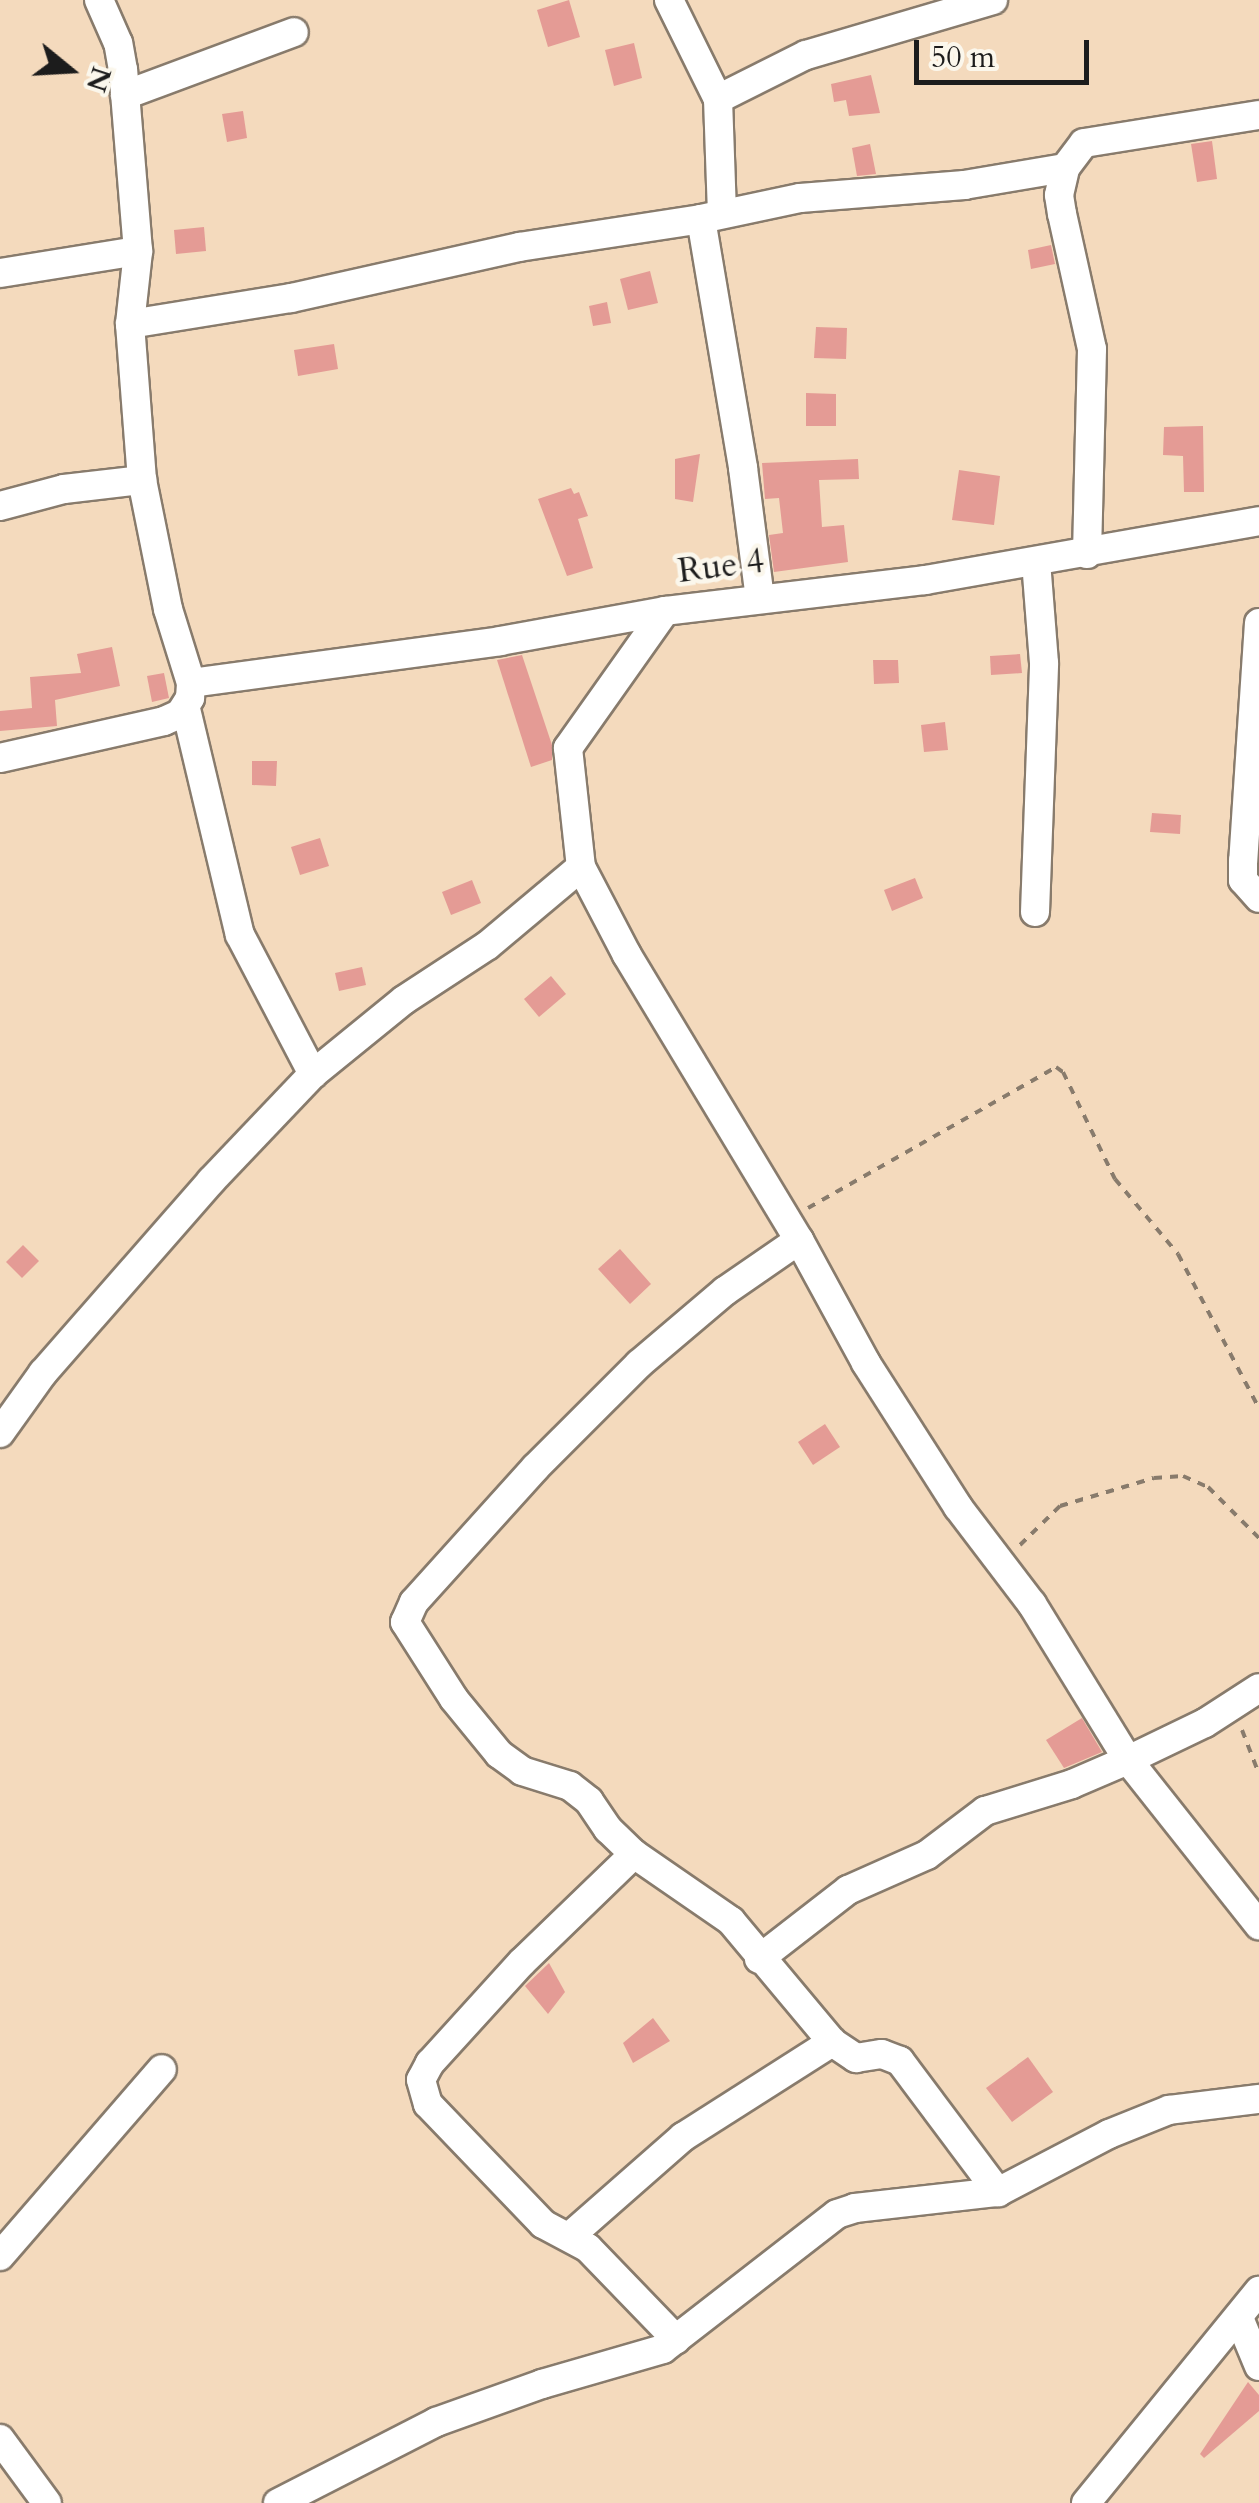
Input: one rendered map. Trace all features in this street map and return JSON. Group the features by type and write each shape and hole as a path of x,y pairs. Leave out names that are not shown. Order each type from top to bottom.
{"street":[{"path":"99,0 118,43 125,95 138,251 130,324 142,480 240,935 312,1074"},
{"path":"669,0 718,99 711,216 760,599"},
{"path":"718,99 806,55 993,0"},
{"path":"125,95 294,32"},
{"path":"1087,554 1092,348 1059,195 1065,168 1084,143 1259,115"},
{"path":"130,324 291,298 578,236 800,198 964,186 1065,168"},
{"path":"0,274 138,251"},
{"path":"0,506 64,489 142,480"},
{"name":"Rue 4","path":"0,758 164,722 189,696 665,610 1036,562 1259,521"},
{"path":"1035,912 1044,663 1036,562"},
{"path":"665,610 568,748 581,867 627,955 793,1230 866,1362 998,1566 1032,1604 1128,1760 1259,1925"},
{"path":"1259,623 1243,862 1243,880 1259,898"},
{"path":"0,1433 43,1373 211,1181 312,1074 404,1000 488,945 581,867"},
{"path":"793,1230 639,1364 536,1467 405,1615 454,1699 500,1754 522,1770 570,1786 589,1801 608,1829 634,1854 730,1921 832,2042 856,2058 882,2054 900,2061 998,2192"},
{"path":"760,1959 848,1890 886,1869 927,1856 985,1811 1072,1784 1128,1760 1205,1722 1247,1695"},
{"path":"634,1854 522,1962 430,2063 420,2080 428,2104 543,2224 588,2248 676,2339"},
{"path":"569,2237 682,2138 832,2042"},
{"path":"0,2256 162,2069"},
{"path":"278,2503 436,2422 542,2384 640,2359 676,2339 837,2214 855,2208 998,2192 1110,2134 1170,2110 1259,2099"},
{"path":"1086,2503 1259,2292"},
{"path":"1238,2318 1259,2366"},
{"path":"0,2439 47,2503"}],"path":[{"path":"793,1230 1056,1067 1064,1072 1115,1179 1178,1254 1259,1408"},
{"path":"998,1566 1060,1506 1154,1478 1183,1476 1208,1487 1259,1538"},
{"path":"1247,1695 1259,1774"}],"building":[{"path":"569,0 580,37 548,47 537,10"},
{"path":"634,43 642,78 614,86 605,50"},
{"path":"871,75 880,113 849,116 846,100 834,102 831,84"},
{"path":"243,111 247,138 227,142 222,114"},
{"path":"1212,141 1217,179 1197,182 1191,144"},
{"path":"870,144 876,174 857,176 852,148"},
{"path":"204,227 206,251 176,254 174,230"},
{"path":"1051,245 1055,264 1031,269 1028,250"},
{"path":"650,271 658,303 628,310 620,279"},
{"path":"607,302 611,323 593,326 589,306"},
{"path":"816,327 847,328 846,359 814,358"},
{"path":"334,344 338,369 298,376 294,350"},
{"path":"806,393 836,394 836,426 806,426"},
{"path":"1203,426 1204,492 1184,492 1183,456 1163,455 1164,427"},
{"path":"700,454 693,502 675,499 675,459"},
{"path":"858,459 859,479 819,480 822,527 844,525 848,562 774,572 769,535 783,533 779,498 765,499 762,463"},
{"path":"959,470 1000,476 994,525 952,520"},
{"path":"571,488 574,494 579,492 588,516 578,519 593,568 567,576 538,499"},
{"path":"112,647 120,686 55,700 57,726 0,731 0,711 32,708 30,677 81,673 77,654"},
{"path":"1020,654 1022,673 991,675 990,656"},
{"path":"522,655 552,745 552,760 531,767 497,660"},
{"path":"873,660 898,660 899,683 874,684"},
{"path":"164,673 169,698 152,702 147,676"},
{"path":"945,722 948,750 924,752 921,725"},
{"path":"252,761 277,761 276,786 252,785"},
{"path":"1152,813 1181,815 1180,834 1150,832"},
{"path":"320,838 329,866 300,875 291,847"},
{"path":"915,878 923,898 892,911 884,890"},
{"path":"472,880 481,903 451,915 442,892"},
{"path":"362,967 366,985 339,991 335,973"},
{"path":"551,976 566,994 539,1017 524,999"},
{"path":"23,1245 39,1261 22,1278 6,1262"},
{"path":"620,1249 651,1284 630,1304 598,1269"},
{"path":"825,1424 840,1447 813,1465 798,1442"},
{"path":"1082,1718 1102,1752 1064,1768 1046,1740"},
{"path":"549,1963 565,1992 548,2014 525,1986"},
{"path":"653,2018 670,2041 633,2063 623,2043"},
{"path":"1028,2057 1053,2092 1012,2122 986,2088"},
{"path":"1248,2382 1259,2395 1259,2411 1204,2458 1200,2454"}]}
